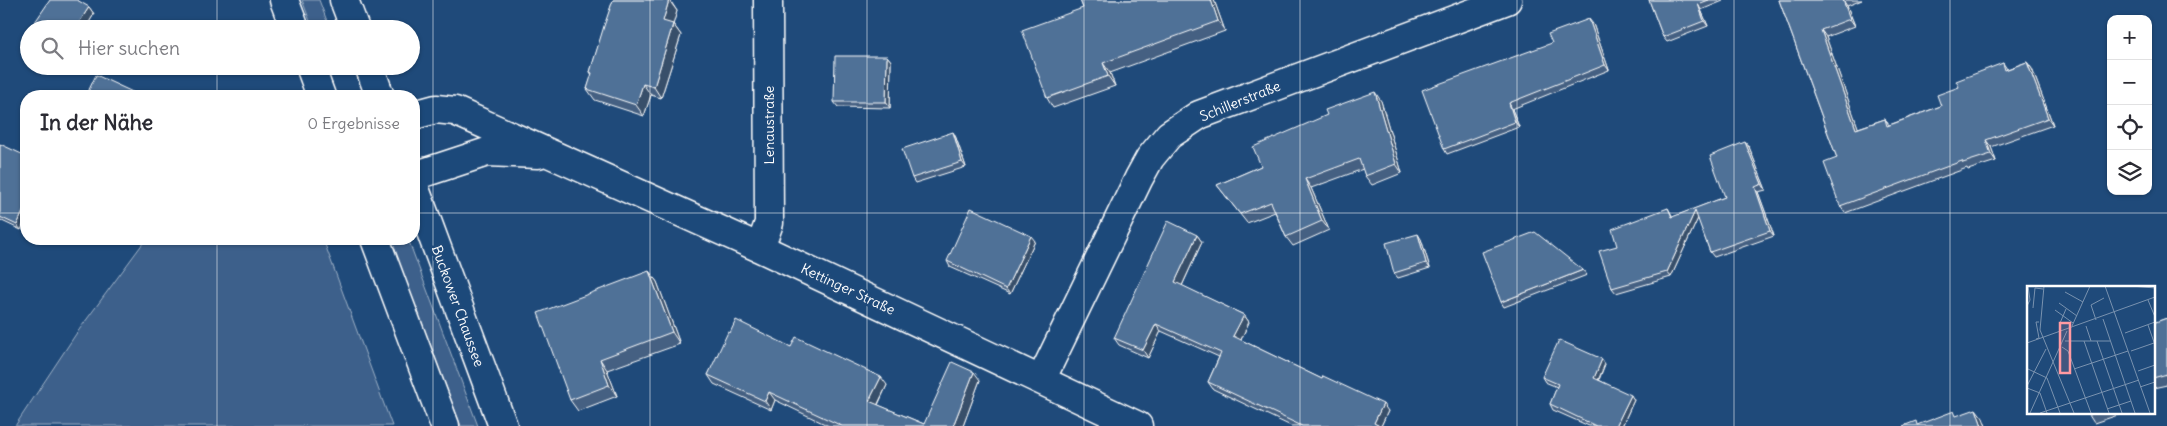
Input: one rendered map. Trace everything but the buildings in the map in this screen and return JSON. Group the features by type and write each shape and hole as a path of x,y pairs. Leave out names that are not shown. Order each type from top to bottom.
{"street":[{"path":"284,0 292,20"},
{"path":"344,0 352,20"},
{"name":"Lenaustraße","path":"760,248 769,223 768,0"},
{"name":"Schillerstraße","path":"1041,380 1139,178 1150,158 1169,134 1199,115 1494,2"},
{"path":"313,75 319,90"},
{"path":"372,75 378,90"},
{"name":"Kettinger Straße","path":"420,113 436,109 455,111 760,248 1138,426"},
{"name":"Kettinger Straße","path":"420,174 486,152 555,155"},
{"name":"Buckower Chaussee","path":"420,202 503,426"},
{"path":"377,245 445,426"}],"shaded area":[{"path":"302,0 319,0 327,20 310,20"},
{"path":"142,245 325,245 392,426 15,426 76,334"},
{"path":"392,245 410,245 478,426 461,426"}]}
